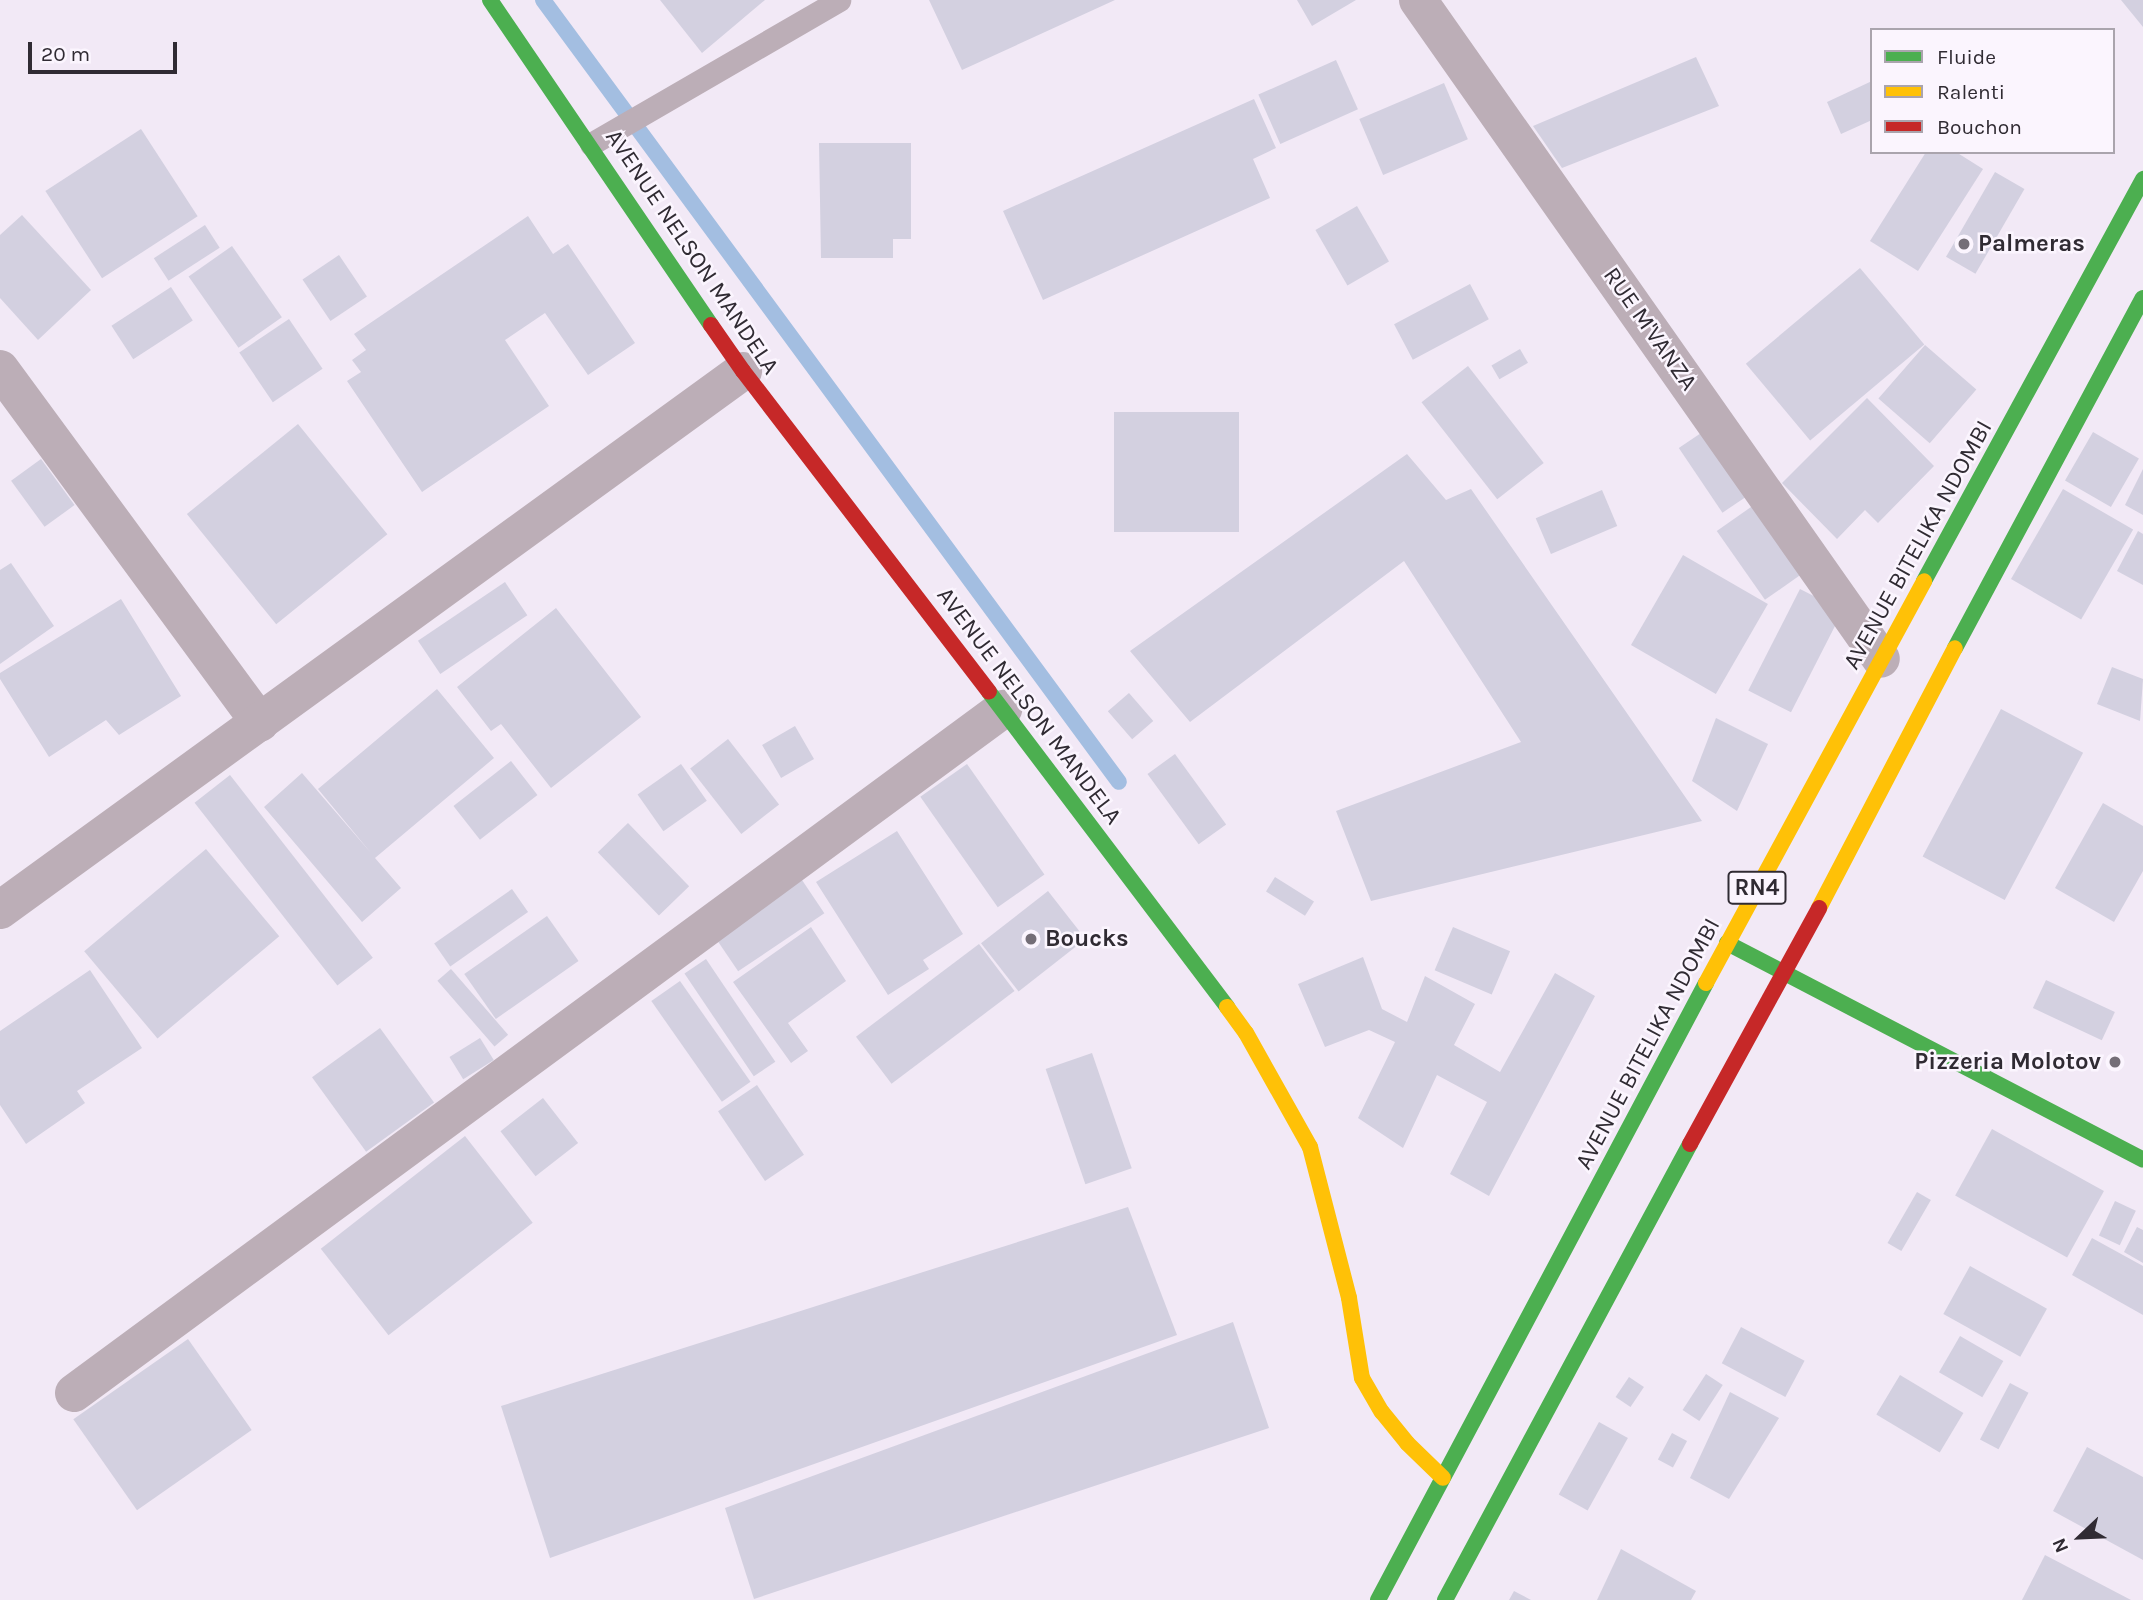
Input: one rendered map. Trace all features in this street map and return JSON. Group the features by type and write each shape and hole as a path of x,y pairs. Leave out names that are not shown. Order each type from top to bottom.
{"main road":[{"name":"AVENUE NELSON MANDELA","path":"490,0 743,371 1003,709 1246,1033 1310,1147 1349,1298 1362,1378 1382,1412 1406,1443 1443,1478"},
{"name":"AVENUE BITELIKA NDOMBI","path":"1378,1600 1727,943 2143,179"},
{"name":"RN4","path":"1445,1600 1785,972 2051,465 2143,298"},
{"path":"1727,943 2143,1160"}],"street":[{"name":"RUE M'VANZA","path":"1418,0 1881,659"},
{"path":"0,369 260,723"},
{"path":"0,910 743,371"},
{"path":"74,1393 1003,709"}],"lane":[{"path":"591,145 839,0"}],"building":[{"path":"660,0 765,0 702,53"},
{"path":"929,0 1115,0 962,70"},
{"path":"1297,0 1356,0 1312,26"},
{"path":"2121,0 2143,0 2143,27"},
{"path":"1696,57 1719,106 1562,168 1533,126"},
{"path":"1336,60 1358,109 1280,144 1258,95"},
{"path":"1870,82 1870,121 1841,134 1827,102"},
{"path":"1444,83 1468,139 1383,175 1359,119"},
{"path":"1254,99 1276,148 1253,159 1270,198 1043,300 1003,211"},
{"path":"141,129 198,216 102,278 45,191"},
{"path":"819,143 911,143 911,239 893,239 893,258 821,258"},
{"path":"1925,154 1959,154 1983,169 1918,271 1870,241"},
{"path":"1995,172 2024,189 1975,274 1946,257"},
{"path":"1357,206 1389,261 1347,285 1315,230"},
{"path":"22,215 91,290 38,340 0,298 0,235"},
{"path":"528,216 553,254 568,244 635,343 588,375 545,313 505,340 549,406 422,492 347,381 361,372 352,360 366,350 354,334"},
{"path":"205,225 220,248 169,281 154,258"},
{"path":"232,246 282,317 238,348 189,276"},
{"path":"339,255 367,296 330,321 303,280"},
{"path":"1860,268 1924,345 1810,440 1746,364"},
{"path":"1470,284 1489,319 1413,360 1394,324"},
{"path":"171,287 193,321 133,359 111,326"},
{"path":"289,319 323,369 273,402 239,353"},
{"path":"1925,345 1976,390 1930,443 1878,399"},
{"path":"1520,349 1528,363 1499,379 1491,366"},
{"path":"1468,366 1544,463 1497,499 1422,402"},
{"path":"1867,398 1934,466 1878,523 1865,510 1837,539 1782,483"},
{"path":"1114,412 1239,412 1239,532 1114,532"},
{"path":"298,424 387,534 276,624 187,514"},
{"path":"1707,429 1751,494 1722,513 1679,448"},
{"path":"2093,432 2139,458 2111,507 2065,480"},
{"path":"1407,454 1446,500 1471,489 1702,821 1371,901 1336,811 1521,742 1404,561 1190,722 1130,651"},
{"path":"41,459 75,505 45,527 11,481"},
{"path":"2143,469 2143,515 2125,505"},
{"path":"2063,489 2133,530 2081,620 2011,579"},
{"path":"1602,490 1617,526 1551,554 1536,518"},
{"path":"1761,500 1809,569 1765,600 1717,531"},
{"path":"2138,531 2143,534 2143,585 2117,571"},
{"path":"1683,555 1768,604 1716,694 1631,645"},
{"path":"11,563 54,626 0,664 0,570"},
{"path":"505,582 527,615 440,674 418,641"},
{"path":"1800,589 1843,611 1791,712 1748,691"},
{"path":"121,599 181,696 119,735 106,720 49,757 0,679 0,673"},
{"path":"556,608 641,717 551,788 501,724 491,731 457,687"},
{"path":"2112,667 2143,679 2140,721 2097,704"},
{"path":"437,689 494,758 375,858 401,888 362,922 264,807 302,773 371,853 318,789"},
{"path":"1129,693 1153,721 1132,739 1108,711"},
{"path":"2001,709 2083,753 2005,900 1923,856"},
{"path":"1716,718 1768,744 1737,811 1692,781"},
{"path":"795,726 814,759 781,778 762,745"},
{"path":"728,739 779,804 741,834 690,769"},
{"path":"1175,754 1226,824 1199,844 1147,774"},
{"path":"511,761 537,795 480,840 453,806"},
{"path":"681,764 707,801 663,831 638,794"},
{"path":"967,764 1044,875 998,907 920,797"},
{"path":"230,775 373,958 337,986 195,803"},
{"path":"2103,803 2143,826 2143,871 2114,922 2055,888"},
{"path":"628,823 689,886 659,915 598,852"},
{"path":"897,831 963,934 923,960 929,969 888,995 816,882"},
{"path":"206,849 279,936 157,1039 84,951"},
{"path":"1275,877 1314,901 1305,916 1266,891"},
{"path":"802,880 824,913 738,971 716,938"},
{"path":"512,889 528,912 450,966 434,943"},
{"path":"1048,891 1086,939 1019,991 981,943"},
{"path":"547,916 579,961 496,1019 464,974"},
{"path":"811,927 846,981 788,1023 808,1051 791,1063 733,982"},
{"path":"1453,927 1510,951 1492,994 1435,970"},
{"path":"979,944 1015,991 892,1084 856,1037"},
{"path":"1363,957 1382,1009 1407,1022 1425,976 1475,1004 1454,1045 1500,1072 1555,973 1595,996 1489,1196 1450,1174 1487,1102 1437,1075 1403,1148 1358,1118 1395,1042 1369,1030 1325,1047 1298,984"},
{"path":"706,959 775,1062 754,1076 684,974"},
{"path":"451,969 508,1035 494,1046 437,981"},
{"path":"90,970 142,1048 77,1091 85,1103 26,1144 0,1105 0,1031"},
{"path":"2046,980 2115,1012 2102,1040 2033,1008"},
{"path":"680,981 751,1082 722,1102 651,1001"},
{"path":"380,1028 434,1102 366,1152 312,1077"},
{"path":"480,1038 494,1060 463,1079 449,1057"},
{"path":"1092,1053 1132,1168 1085,1184 1046,1069"},
{"path":"757,1085 804,1155 765,1181 718,1111"},
{"path":"543,1098 578,1143 536,1176 500,1131"},
{"path":"1992,1129 2104,1191 2067,1258 1955,1195"},
{"path":"465,1136 533,1223 389,1335 321,1249"},
{"path":"1917,1192 1931,1200 1901,1251 1888,1243"},
{"path":"2115,1201 2136,1211 2120,1245 2099,1235"},
{"path":"1128,1207 1177,1335 550,1558 501,1406"},
{"path":"2137,1227 2143,1230 2143,1263 2124,1252"},
{"path":"2092,1238 2143,1266 2143,1315 2072,1275"},
{"path":"1970,1266 2047,1309 2020,1357 1943,1314"},
{"path":"1233,1322 1269,1428 754,1599 725,1508"},
{"path":"1741,1327 1805,1361 1785,1397 1722,1363"},
{"path":"1960,1336 2003,1361 1982,1397 1939,1372"},
{"path":"188,1339 252,1430 137,1510 73,1419"},
{"path":"1706,1374 1723,1385 1699,1421 1683,1410"},
{"path":"1900,1375 1963,1413 1940,1453 1876,1414"},
{"path":"1629,1377 1644,1387 1631,1407 1616,1397"},
{"path":"2010,1383 2029,1393 1998,1449 1980,1440"},
{"path":"1730,1392 1779,1418 1729,1499 1690,1478"},
{"path":"1599,1422 1628,1438 1588,1511 1559,1495"},
{"path":"1672,1433 1687,1441 1673,1467 1658,1459"},
{"path":"2087,1447 2143,1477 2143,1560 2053,1511"},
{"path":"1621,1549 1696,1591 1691,1600 1597,1600"},
{"path":"2045,1555 2131,1600 2022,1600"},
{"path":"1514,1591 1531,1600 1509,1600"}],"waterway":[{"path":"543,0 1119,782"}],"traffic: fast":[{"path":"490,0 711,325"},
{"path":"1924,581 2143,179"},
{"path":"1955,648 2143,298"},
{"path":"989,692 1227,1007"},
{"path":"1727,943 2143,1160"},
{"path":"1378,1600 1706,983"},
{"path":"1445,1600 1690,1144"}],"traffic: slow":[{"path":"1706,983 1924,581"},
{"path":"1819,908 1955,648"},
{"path":"1227,1007 1246,1033 1310,1147 1349,1298 1362,1378 1382,1412 1407,1443 1443,1478"}],"traffic: jam":[{"path":"711,325 743,371 989,692"},
{"path":"1690,1144 1819,908"}],"place":[{"name":"Palmeras","path":"1964,244"},
{"name":"Boucks","path":"1031,939"},
{"name":"Pizzeria Molotov","path":"2115,1062"}]}
